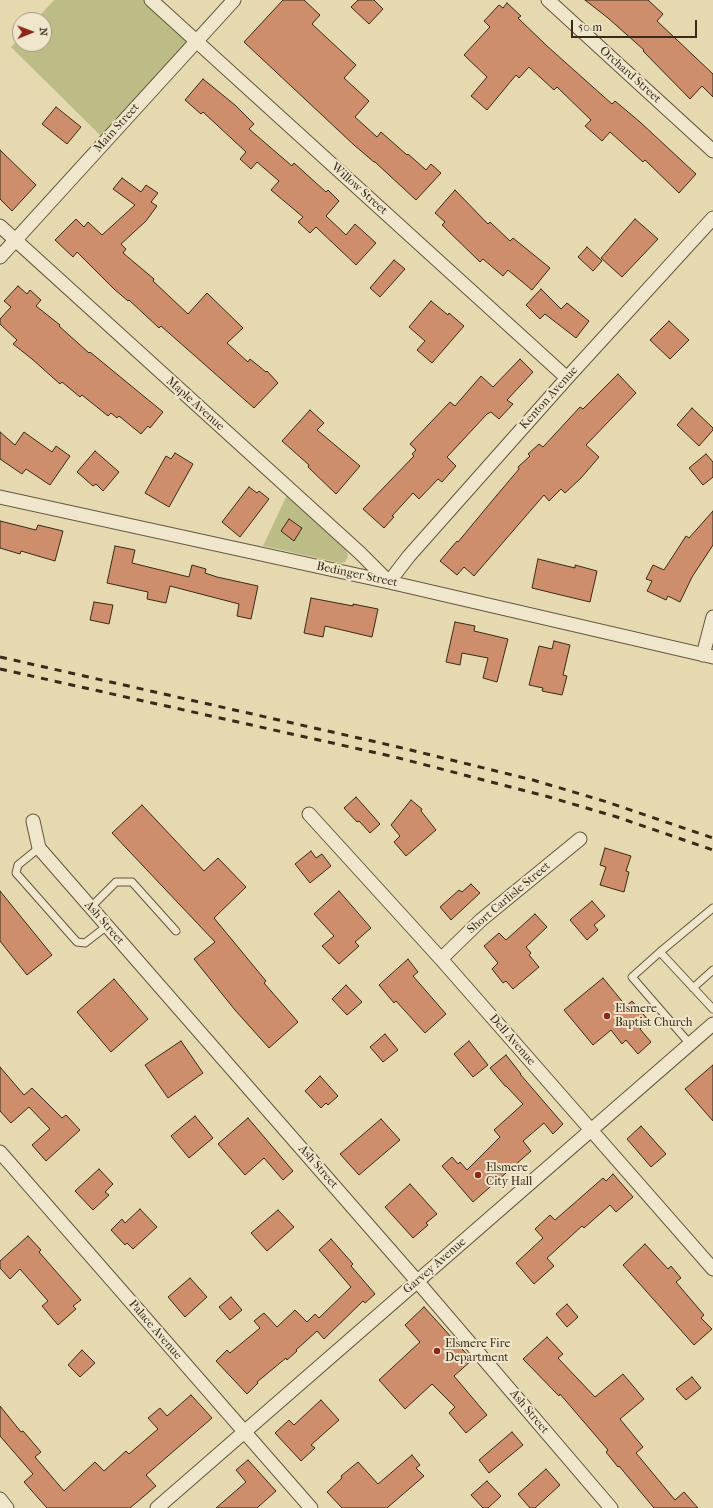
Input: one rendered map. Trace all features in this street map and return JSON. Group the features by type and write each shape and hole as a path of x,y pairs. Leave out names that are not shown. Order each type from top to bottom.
{"street":[{"name":"Willow Street","path":"151,0 567,378"},
{"name":"Main Street","path":"0,257 234,0"},
{"name":"Orchard Street","path":"548,0 713,151"},
{"name":"Kenton Avenue","path":"389,582 409,556 567,378 713,218"},
{"name":"Maple Avenue","path":"0,226 360,553 389,582"},
{"name":"Bedinger Street","path":"0,497 389,582 708,656"},
{"path":"708,656 713,617"},
{"name":"Dell Avenue","path":"309,814 592,1130 713,1269"},
{"name":"Ash Street","path":"33,821 39,848 417,1281 611,1508"},
{"name":"Short Carlisle Street","path":"440,959 481,920 580,839"},
{"name":"Garvey Avenue","path":"157,1508 713,1024"},
{"name":"Palace Avenue","path":"0,1152 311,1508"},
{"path":"0,1499 7,1508"}],"lane":[{"path":"39,848 18,865 16,874 77,942 85,943 107,926"},
{"path":"91,907 116,882 132,882 176,931"},
{"path":"690,1044 632,977 713,908"},
{"path":"660,952 713,1009"},
{"path":"693,988 713,970"}],"green space":[{"path":"54,0 151,0 196,42 106,141 16,52 52,52 52,12 43,12"},
{"path":"287,495 346,549 348,556 345,562 341,563 263,546"}],"building":[{"path":"283,0 304,0 320,15 312,24 356,65 344,78 369,101 355,117 377,137 381,132 426,170 431,164 441,173 416,200 375,162 354,145 244,42"},
{"path":"358,0 374,0 383,9 369,24 351,7"},
{"path":"585,0 648,0 663,14 657,21 713,74 713,97 702,86 690,99 643,51 644,50"},
{"path":"507,3 521,16 518,18 547,46 612,104 615,101 640,122 696,174 679,193 645,160 643,162 610,132 602,141 585,126 591,120 557,87 554,90 529,67 519,78 516,75 487,110 471,96 487,77 464,55 490,27 484,21 499,5 503,8"},
{"path":"203,79 235,105 254,124 249,129 292,166 294,163 326,192 328,190 339,201 326,216 346,235 355,224 376,243 356,265 316,227 310,233 298,222 303,217 271,190 279,181 257,162 251,169 240,159 246,152 203,112 201,114 185,100"},
{"path":"56,107 81,127 67,144 42,124"},
{"path":"0,150 36,185 12,211 0,199"},
{"path":"122,178 141,192 146,185 158,193 151,202 157,206 146,221 121,244 126,249 123,253 154,279 153,281 188,314 207,293 243,328 227,343 248,362 250,359 266,372 267,371 278,383 254,408 161,326 159,328 129,300 128,301 114,289 77,252 73,257 55,240 76,219 84,227 88,222 102,235 135,205 113,189"},
{"path":"455,190 488,224 490,222 510,241 513,238 550,268 532,290 508,270 503,276 483,259 480,262 442,225 445,222 435,213"},
{"path":"635,219 658,239 622,277 601,258"},
{"path":"587,247 602,261 593,271 578,257"},
{"path":"394,260 405,269 380,297 370,288"},
{"path":"18,286 27,294 30,290 41,300 36,306 60,325 59,326 89,353 90,352 163,412 150,428 148,426 141,434 119,416 117,418 111,413 108,416 82,395 80,397 62,382 60,384 13,344 17,340 0,324 0,319 11,307 4,301"},
{"path":"541,289 561,309 567,303 589,321 576,338 545,314 540,319 526,305"},
{"path":"431,301 448,315 449,313 464,326 432,363 417,350 425,341 409,327"},
{"path":"669,321 689,340 670,359 650,340"},
{"path":"520,359 533,372 507,400 513,404 499,419 491,412 487,414 447,457 456,466 442,482 438,479 419,499 413,493 392,516 394,517 384,528 363,509 414,456 412,454 416,450 410,444 450,402 455,406 481,376 493,387"},
{"path":"618,374 636,393 586,445 599,457 581,478 565,493 561,489 549,501 544,495 474,576 464,567 457,575 440,561 457,541 458,542 519,469 518,467 530,456 528,454 539,444 543,447 580,407 583,409"},
{"path":"692,408 713,428 713,430 699,446 677,425"},
{"path":"310,410 324,423 317,430 360,466 336,494 308,467 309,465 282,441"},
{"path":"0,432 15,445 24,432 52,452 56,446 70,456 50,485 26,469 22,474 0,459"},
{"path":"95,451 119,472 103,491 96,484 93,486 77,472"},
{"path":"175,453 193,464 169,507 145,493 166,456 171,459"},
{"path":"706,454 713,462 713,477 703,485 689,468"},
{"path":"249,487 257,493 259,491 269,499 240,537 222,522"},
{"path":"713,511 713,545 692,577 680,602 668,596 666,600 647,591 652,581 646,579 653,565 664,570 686,536 689,538"},
{"path":"289,519 302,528 294,541 281,531"},
{"path":"0,521 36,530 38,525 63,531 55,561 21,551 20,554 0,548"},
{"path":"115,546 135,550 132,563 189,577 192,565 206,569 205,573 217,577 258,586 251,619 237,616 239,604 170,586 166,603 147,599 148,592 107,583"},
{"path":"538,559 575,568 575,565 597,571 590,602 532,588"},
{"path":"311,598 378,609 372,637 325,626 323,637 304,633"},
{"path":"94,602 113,605 109,624 90,620"},
{"path":"455,622 475,626 474,631 508,639 497,682 483,678 488,658 462,653 460,665 446,662"},
{"path":"554,641 570,645 563,675 567,676 562,695 542,691 543,688 529,685 539,646 552,649"},
{"path":"356,797 380,824 370,833 344,808"},
{"path":"411,800 422,809 421,811 436,830 406,856 394,842 400,836 391,825"},
{"path":"142,805 204,871 218,858 246,887 214,918 266,981 264,983 298,1022 269,1048 235,1010 194,959 215,942 112,833"},
{"path":"605,848 631,856 626,871 629,872 624,892 600,885 606,867 600,865"},
{"path":"311,851 316,858 322,854 331,866 310,883 295,864"},
{"path":"471,884 480,893 451,920 440,907 459,890 462,892"},
{"path":"0,891 52,955 27,975 0,941"},
{"path":"339,891 371,928 355,942 359,946 339,964 322,946 334,936 314,914"},
{"path":"592,901 605,916 594,925 598,930 587,940 570,920"},
{"path":"535,914 547,927 526,947 531,953 529,955 539,967 513,989 506,981 503,983 492,969 498,963 484,946 499,933 506,940"},
{"path":"408,959 418,972 413,976 446,1014 425,1033 396,1001 394,1003 379,985"},
{"name":"Elsmere Baptist Church","path":"603,978 626,1006 632,1001 649,1021 640,1029 651,1042 638,1054 626,1040 622,1044 611,1030 593,1045 564,1010"},
{"path":"114,979 148,1019 111,1052 77,1012"},
{"path":"346,985 362,1002 347,1015 332,999"},
{"path":"385,1034 398,1050 383,1062 370,1047"},
{"path":"181,1041 203,1073 168,1098 145,1065"},
{"path":"469,1041 488,1065 473,1077 454,1054"},
{"path":"506,1055 520,1074 563,1124 553,1134 544,1123 523,1141 531,1151 473,1202 442,1166 452,1157 458,1164 460,1162 467,1170 500,1137 494,1130 523,1104 490,1068"},
{"path":"713,1065 713,1121 685,1089"},
{"path":"0,1067 24,1095 32,1088 62,1118 66,1115 80,1130 46,1161 32,1145 50,1129 29,1107 11,1123 0,1111"},
{"path":"320,1076 338,1096 328,1105 326,1103 321,1108 305,1091"},
{"path":"195,1116 213,1138 189,1158 171,1136"},
{"path":"248,1118 293,1171 283,1180 264,1158 245,1175 218,1144"},
{"path":"381,1119 400,1140 359,1175 340,1154"},
{"path":"641,1126 666,1154 651,1167 627,1139"},
{"path":"99,1169 113,1184 105,1192 109,1195 93,1210 75,1191"},
{"path":"613,1174 633,1197 616,1212 610,1205 584,1228 582,1226 547,1258 554,1266 534,1284 516,1263 543,1238 535,1229 550,1215 555,1220 603,1178 606,1181"},
{"path":"410,1184 437,1214 426,1223 428,1225 413,1238 385,1207"},
{"path":"140,1209 157,1227 133,1249 127,1243 125,1245 111,1230 122,1219 125,1223"},
{"path":"278,1210 294,1227 267,1251 251,1233"},
{"path":"28,1236 41,1250 39,1252 81,1300 73,1306 76,1309 58,1325 42,1306 48,1301 20,1269 10,1279 0,1268 0,1261"},
{"path":"331,1239 353,1264 351,1266 375,1294 365,1303 363,1301 324,1339 317,1331 287,1360 286,1358 257,1382 258,1383 247,1394 216,1361 227,1350 230,1353 260,1328 254,1321 264,1313 277,1327 295,1310 307,1322 315,1314 319,1318 351,1287 319,1250"},
{"path":"645,1244 668,1269 671,1266 681,1278 676,1282 704,1315 701,1318 712,1329 694,1345 623,1265"},
{"path":"190,1278 207,1297 185,1317 168,1297"},
{"path":"231,1297 242,1310 230,1320 219,1307"},
{"path":"567,1304 578,1317 567,1327 556,1314"},
{"name":"Elsmere Fire Department","path":"424,1307 472,1360 454,1376 487,1415 466,1433 449,1413 455,1407 432,1384 405,1409 379,1380 420,1342 405,1325"},
{"path":"547,1337 563,1354 558,1358 595,1397 623,1374 644,1399 620,1419 643,1447 636,1453 675,1500 684,1492 698,1508 654,1508 619,1466 618,1467 606,1452 608,1450 560,1394 559,1396 523,1359"},
{"path":"82,1350 95,1363 80,1377 68,1365"},
{"path":"692,1377 701,1388 686,1400 676,1389"},
{"path":"191,1395 212,1418 146,1475 156,1486 130,1508 47,1508 24,1482 33,1474 0,1436 0,1406 21,1432 23,1431 41,1452 35,1457 64,1491 95,1462 104,1471 126,1451 129,1454 158,1429 148,1418 160,1408 167,1416"},
{"path":"321,1400 339,1420 311,1445 315,1448 301,1461 275,1433 289,1420 294,1425"},
{"path":"512,1432 523,1445 489,1473 479,1460"},
{"path":"412,1455 420,1465 416,1468 424,1476 387,1508 342,1508 327,1492 342,1478 341,1476 358,1462 378,1484"},
{"path":"248,1460 276,1491 257,1508 216,1508 246,1482 236,1470"},
{"path":"546,1469 560,1485 535,1508 530,1508 518,1494"},
{"path":"487,1481 501,1496 488,1508 483,1508 471,1495"}],"railway":[{"path":"0,657 394,746 533,780 607,802 713,838"},
{"path":"0,669 395,757 549,797 617,817 713,850"}],"place":[{"name":"Elsmere Baptist Church","path":"607,1016"},
{"name":"Elsmere City Hall","path":"478,1175"},
{"name":"Elsmere Fire Department","path":"437,1351"}]}
